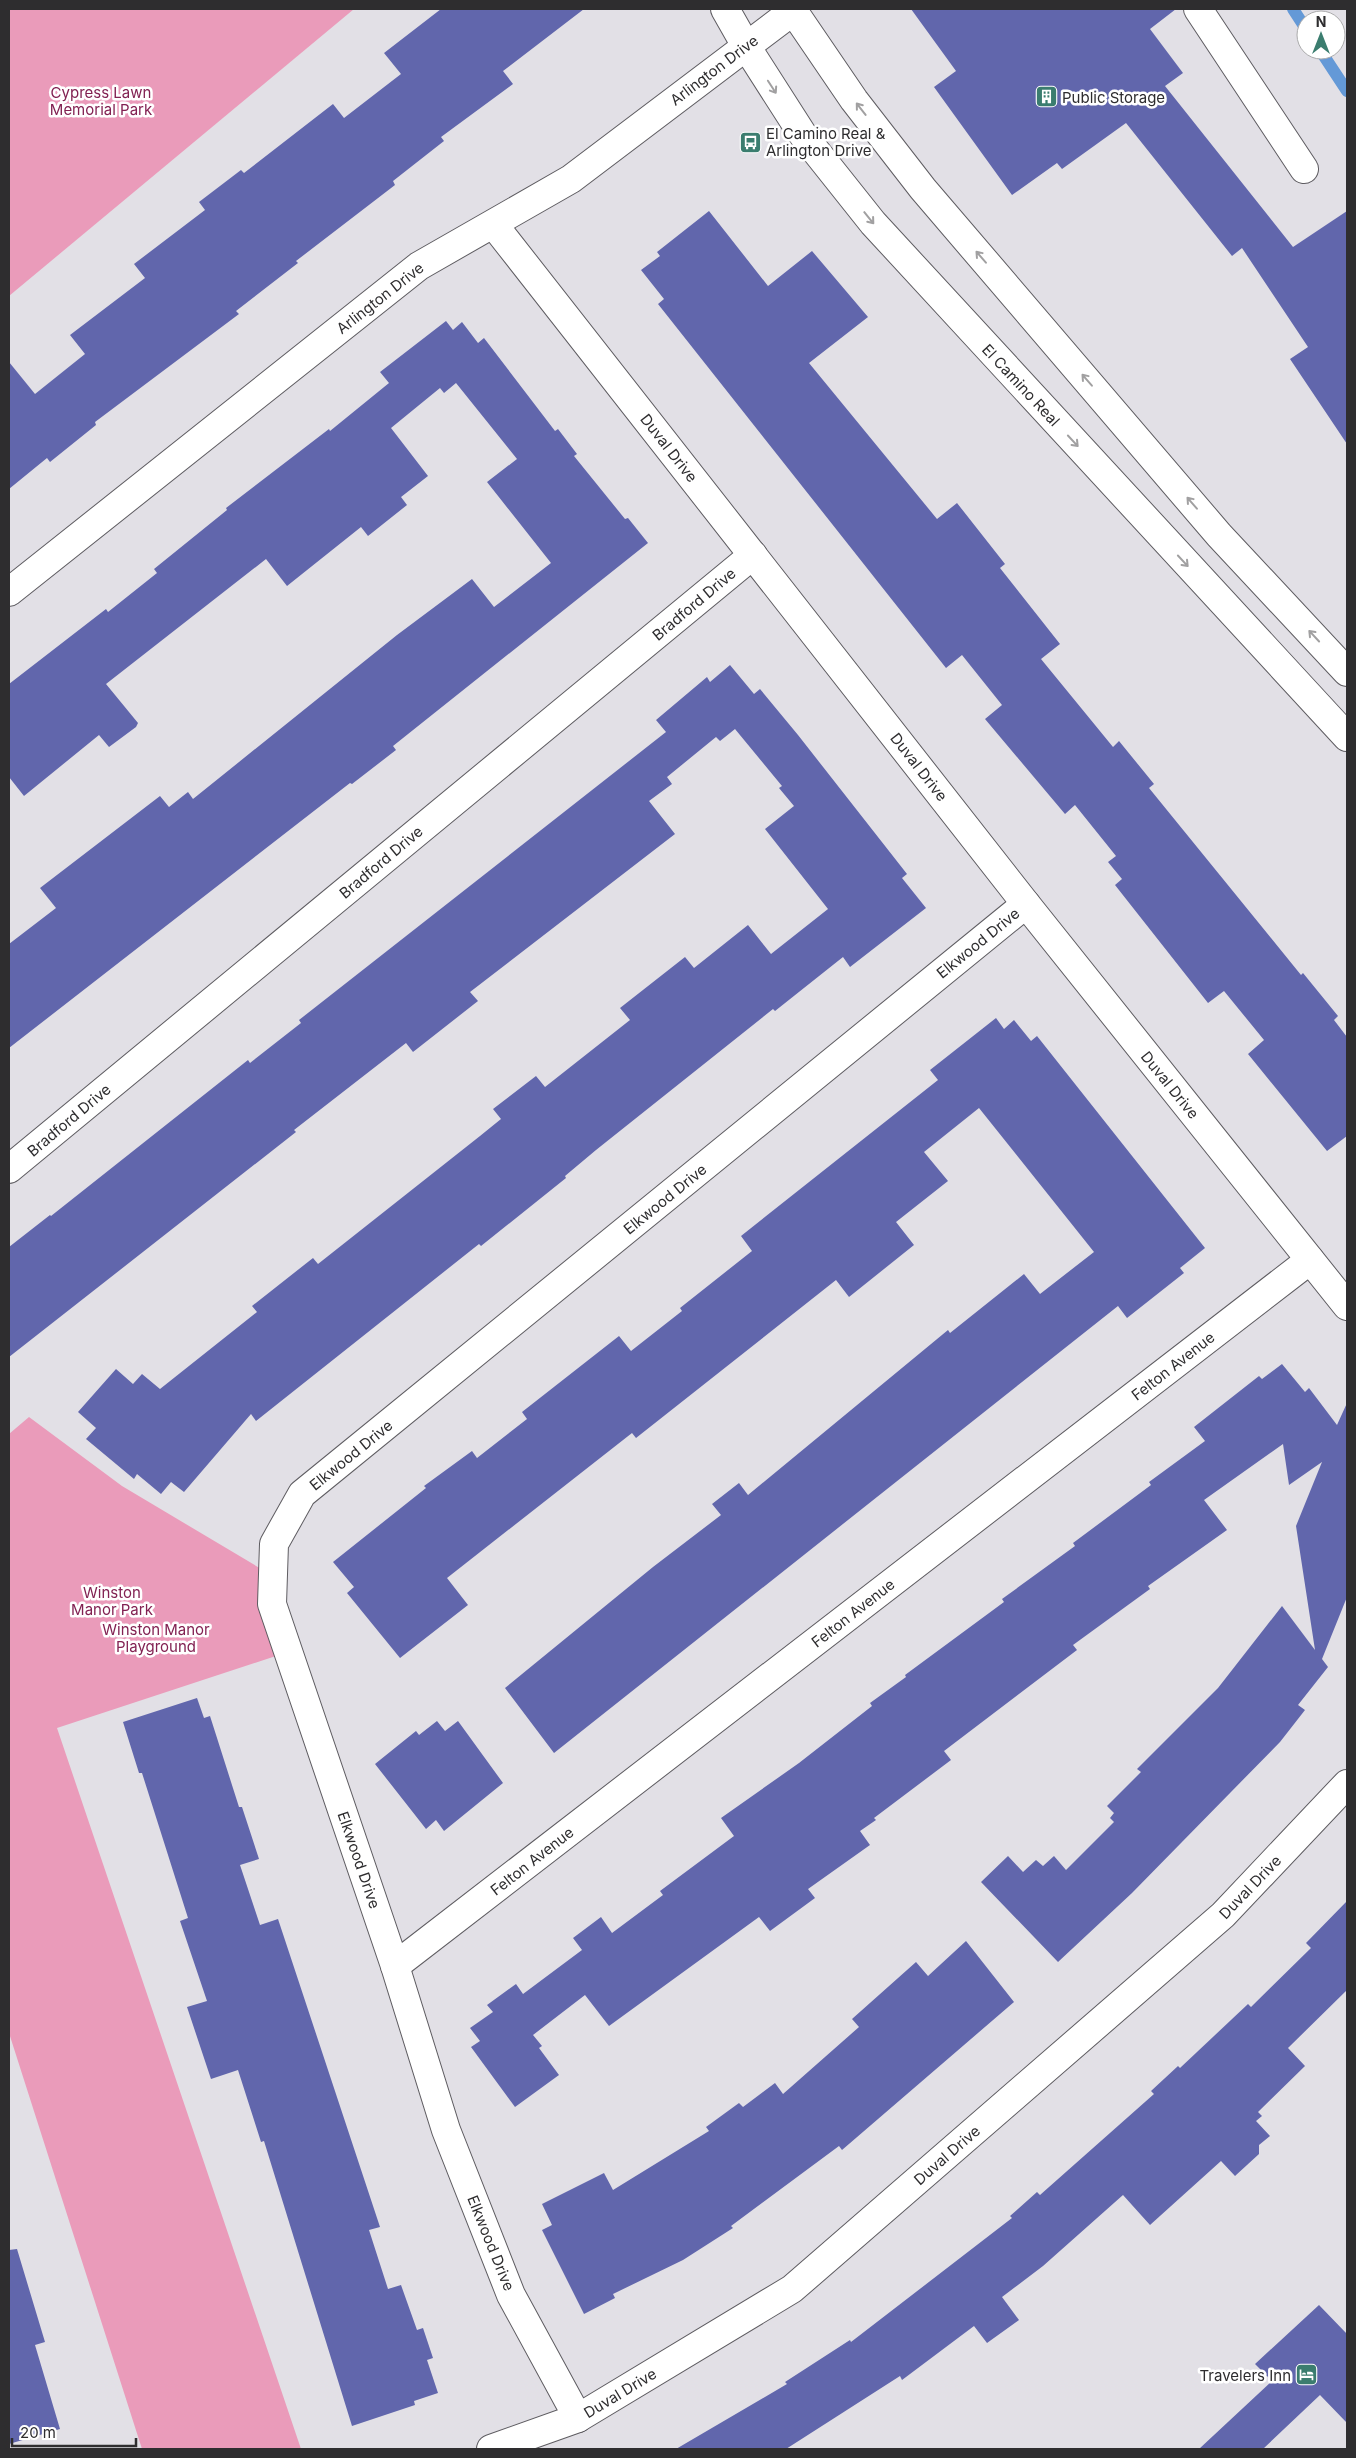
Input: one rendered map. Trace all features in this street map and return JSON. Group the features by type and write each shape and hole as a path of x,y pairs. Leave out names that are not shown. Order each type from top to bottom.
{"street":[{"name":"El Camino Real","path":"725,9 746,46 803,134 873,223 1347,737"},
{"path":"1198,9 1304,169"},
{"name":"Arlington Drive","path":"9,592 419,266 494,225 571,179 792,10"},
{"path":"792,10 854,100 923,189 1220,535 1347,672"},
{"name":"Duval Drive","path":"494,225 1026,904 1347,1306"},
{"name":"Bradford Drive","path":"9,1169 754,555"},
{"name":"Elkwood Drive","path":"578,2418 511,2295 446,2130 395,1966 272,1604 274,1544 302,1494 1026,904"},
{"name":"Felton Avenue","path":"395,1966 1310,1260"},
{"name":"Duval Drive","path":"491,2449 578,2418 792,2290 1223,1915 1347,1784"}],"green space":[{"name":"Cypress Lawn Memorial Park","path":"9,9 354,9 9,296"},
{"name":"Winston Manor Park","path":"29,1417 122,1486 273,1576 288,1652 57,1728 301,2449 142,2449 9,2033 9,1434"}],"building":[{"path":"441,9 584,9 503,71 513,84 441,137 444,141 393,181 395,185 296,261 298,263 236,311 239,314 95,422 96,425 50,462 47,458 9,489 9,362 35,394 85,354 70,335 145,278 134,264 205,210 199,202 241,170 244,173 333,104 344,118 401,74 384,53"},
{"path":"911,9 1176,9 1150,29 1183,73 1165,86 1293,247 1347,211 1347,444 1290,359 1308,347 1242,248 1232,256 1126,123 1062,169 1057,163 1012,195 934,87 956,71"},
{"path":"709,211 768,286 812,251 868,317 809,363 937,519 957,503 1005,564 1000,568 1060,644 1041,659 1113,747 1119,741 1154,784 1149,788 1301,975 1303,973 1338,1016 1334,1020 1347,1037 1347,1136 1327,1151 1248,1054 1264,1040 1224,991 1208,1003 1115,885 1122,879 1108,862 1116,856 1075,805 1065,814 985,719 1002,705 962,655 946,668 658,304 664,299 641,270 660,256 657,252"},
{"path":"446,321 453,330 462,322 478,343 484,338 555,431 558,429 577,454 574,456 625,519 628,518 648,543 393,746 396,750 352,784 350,783 9,1048 9,944 56,908 40,888 160,796 169,807 188,792 193,799 397,635 472,579 494,607 551,563 487,482 517,459 456,383 444,393 440,388 391,428 428,476 401,497 407,505 368,536 361,527 287,586 266,559 106,684 138,723 136,727 109,747 99,735 24,796 9,777 9,684 106,609 108,612 157,573 154,569 227,510 226,508 329,429 330,431 389,383 380,372"},
{"path":"730,665 754,694 760,689 798,735 907,874 902,878 926,908 850,967 843,957 775,1011 773,1009 596,1150 565,1176 566,1178 481,1246 479,1244 256,1421 251,1414 184,1492 171,1482 161,1494 137,1474 134,1479 86,1439 96,1428 78,1412 116,1369 133,1384 142,1374 160,1389 257,1312 252,1306 313,1258 318,1264 501,1119 493,1109 536,1076 545,1087 630,1020 620,1008 685,957 694,968 748,925 771,954 828,909 765,829 794,806 779,788 782,786 735,729 720,741 716,737 667,777 672,784 649,801 675,834 470,992 478,1001 413,1052 406,1043 294,1130 296,1132 9,1357 9,1247 248,1060 250,1063 301,1023 299,1020 666,732 656,720 707,677 710,682"},
{"path":"996,1018 1004,1029 1014,1020 1031,1041 1037,1036 1205,1248 1180,1268 1184,1273 1127,1318 1118,1306 554,1753 505,1688 653,1567 721,1515 712,1504 739,1483 748,1495 948,1330 950,1333 1024,1274 1040,1294 1094,1252 979,1108 924,1152 948,1181 896,1222 914,1245 849,1297 836,1280 636,1438 632,1433 447,1578 468,1605 400,1658 347,1593 354,1587 333,1562 426,1488 424,1486 472,1451 477,1458 527,1419 522,1412 619,1336 631,1351 682,1311 680,1308 752,1251 741,1236 938,1080 930,1070"},
{"path":"1282,1364 1305,1392 1309,1388 1337,1425 1347,1403 1347,1597 1322,1659 1328,1667 1298,1705 1305,1710 1280,1742 1132,1893 1058,1962 981,1882 1008,1856 1023,1872 1036,1860 1043,1866 1054,1856 1066,1870 1114,1822 1110,1818 1114,1813 1107,1806 1141,1772 1137,1769 1218,1688 1282,1606 1315,1650 1296,1526 1322,1462 1289,1485 1283,1444 1204,1500 1227,1530 1148,1586 1150,1589 1073,1645 1077,1650 944,1751 951,1760 874,1818 876,1820 860,1831 870,1845 808,1889 815,1898 770,1931 759,1917 609,2026 585,1995 533,2035 542,2046 539,2048 559,2075 515,2107 471,2047 480,2041 470,2028 493,2012 487,2005 516,1984 523,1994 582,1950 573,1938 601,1917 612,1933 663,1895 660,1891 734,1836 721,1818 799,1763 872,1706 870,1703 906,1677 905,1675 1004,1602 1002,1599 1075,1546 1073,1543 1151,1485 1149,1482 1205,1441 1194,1427 1259,1376 1262,1379"},
{"path":"197,1698 204,1718 210,1716 239,1807 242,1807 259,1859 240,1865 260,1925 278,1919 380,2227 369,2230 388,2289 401,2285 417,2330 423,2328 433,2358 427,2360 438,2393 414,2401 415,2405 352,2426 264,2141 261,2142 238,2070 211,2079 187,2007 207,2001 180,1921 188,1918 142,1773 139,1773 123,1722"},
{"path":"437,1721 445,1731 458,1721 503,1783 444,1831 436,1820 426,1829 375,1764 416,1731 419,1735"},
{"path":"1347,1901 1347,1990 1288,2048 1305,2066 1258,2112 1262,2116 1256,2121 1270,2136 1259,2145 1259,2154 1235,2176 1221,2161 1150,2225 1123,2195 1043,2266 1002,2297 1019,2320 987,2343 974,2326 902,2380 900,2376 786,2449 676,2449 787,2384 785,2382 850,2340 851,2342 1012,2218 1010,2216 1037,2192 1040,2195 1154,2094 1151,2091 1178,2066 1180,2068 1248,2004 1251,2007 1311,1948 1306,1943"},
{"path":"966,1941 1014,2002 842,2150 839,2146 731,2226 733,2228 683,2260 613,2294 615,2298 584,2314 542,2230 552,2225 542,2204 604,2173 613,2190 709,2131 706,2127 739,2103 743,2107 775,2083 783,2094 859,2027 852,2019 916,1962 928,1976"},
{"path":"17,2249 45,2342 35,2345 60,2429 9,2444 9,2250"},
{"name":"Travelers Inn","path":"1319,2305 1347,2334 1347,2423 1320,2395 1263,2449 1199,2449 1272,2381 1255,2364"}],"waterway":[{"path":"1293,9 1296,14"},
{"path":"1327,60 1347,91"}],"place":[{"name":"Public Storage","path":"1046,97"},
{"name":"El Camino Real & Arlington Drive","path":"750,142"},
{"name":"Travelers Inn","path":"1307,2375"}],"park label":[{"name":"Winston Manor Playground","path":"156,1638"}]}
